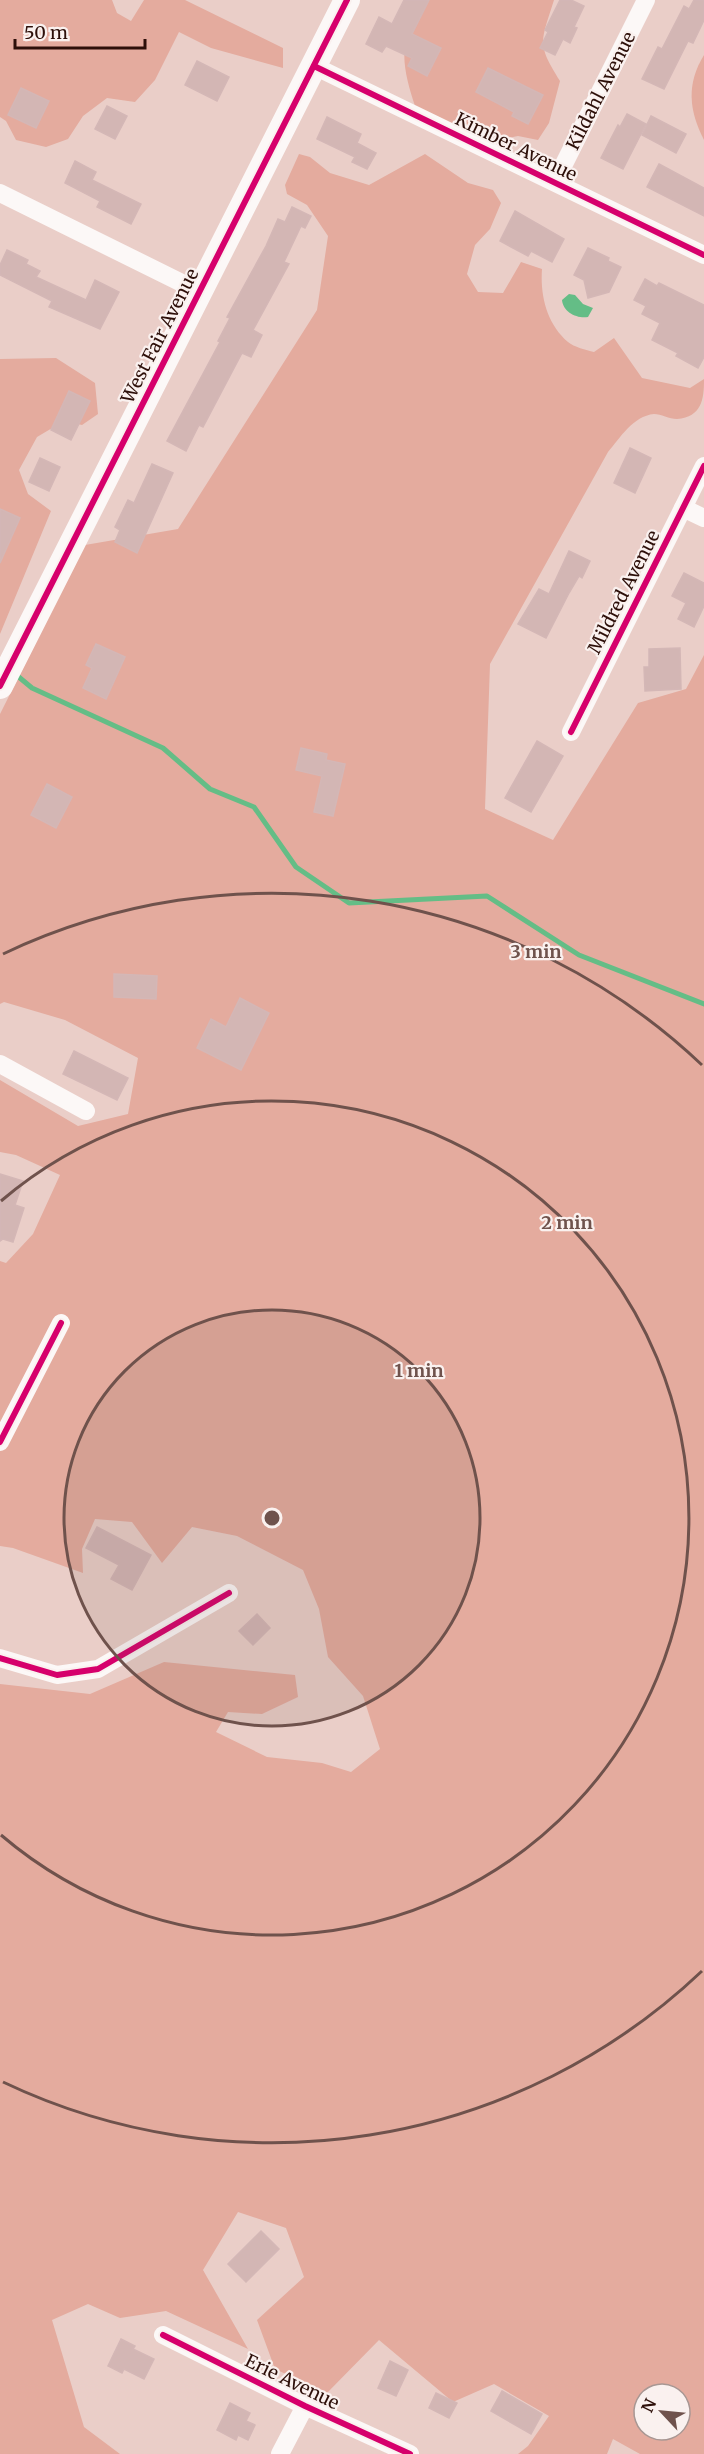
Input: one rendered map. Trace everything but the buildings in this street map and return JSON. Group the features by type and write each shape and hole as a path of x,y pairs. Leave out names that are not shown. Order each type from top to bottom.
{"street":[{"name":"West Fair Avenue","path":"0,686 346,0"},
{"name":"Kildahl Avenue","path":"555,182 646,0"},
{"name":"Kimber Avenue","path":"314,66 704,255"},
{"path":"0,193 200,292"},
{"name":"Mildred Avenue","path":"571,732 704,466"},
{"path":"683,508 704,518"},
{"path":"0,1064 86,1111"},
{"path":"0,1442 61,1323"},
{"path":"0,1658 57,1675 98,1669 229,1593"},
{"name":"Erie Avenue","path":"163,2334 305,2406 410,2454"},
{"path":"280,2454 305,2406"}],"shaded area":[{"path":"0,0 112,0 117,13 131,21 144,0 185,0 283,48 283,68 211,48 179,32 155,80 135,102 107,98 83,116 68,139 46,147 16,140 6,121 0,117"},
{"path":"426,0 554,0 543,42 547,58 560,81 549,123 538,140 518,136 494,141 447,123 415,106 404,56 406,39"},
{"path":"704,55 704,140 695,119 692,87 694,76"},
{"path":"299,154 310,157 330,173 369,185 425,154 468,183 493,190 501,203 490,229 475,245 467,274 478,292 503,293 521,262 542,269 542,289 546,309 555,327 571,344 594,352 614,338 642,378 690,388 704,379 700,406 692,415 677,419 657,414 646,416 633,423 608,452 490,664 485,809 553,840 638,703 686,689 704,655 704,2454 640,2454 613,2439 607,2454 518,2454 528,2446 549,2416 494,2384 453,2402 379,2340 327,2393 275,2369 257,2320 304,2277 286,2228 238,2212 203,2270 248,2349 166,2311 120,2318 88,2304 52,2320 84,2427 120,2454 0,2454 0,1684 90,1694 164,1662 295,1675 298,1697 262,1714 228,1712 216,1732 267,1757 322,1763 351,1772 380,1749 363,1696 328,1657 319,1609 303,1570 237,1536 192,1527 162,1563 132,1522 95,1519 82,1549 83,1573 13,1548 0,1546 0,1261 6,1263 33,1234 60,1175 16,1155 0,1152 0,1080 78,1126 128,1114 138,1058 65,1020 4,1002 0,1004 0,714 85,545 178,529 317,310 328,236 307,205 287,194 285,185"},
{"path":"569,294 575,295 583,304 593,308 588,317 575,316 565,308 562,300"},
{"path":"56,358 95,383 98,414 82,425 64,421 37,437 19,470 28,494 51,511 0,634 0,359"}],"waterway":[{"path":"14,673 32,688 163,748 210,789 254,807 296,867 349,903 487,896 579,955 704,1004"}],"cycle path":[{"path":"0,686 347,0"},
{"path":"314,66 704,255"},
{"path":"571,732 704,466"},
{"path":"0,1442 61,1323"},
{"path":"0,1658 57,1675 98,1669 229,1593"},
{"path":"163,2335 305,2406 410,2454"}]}
